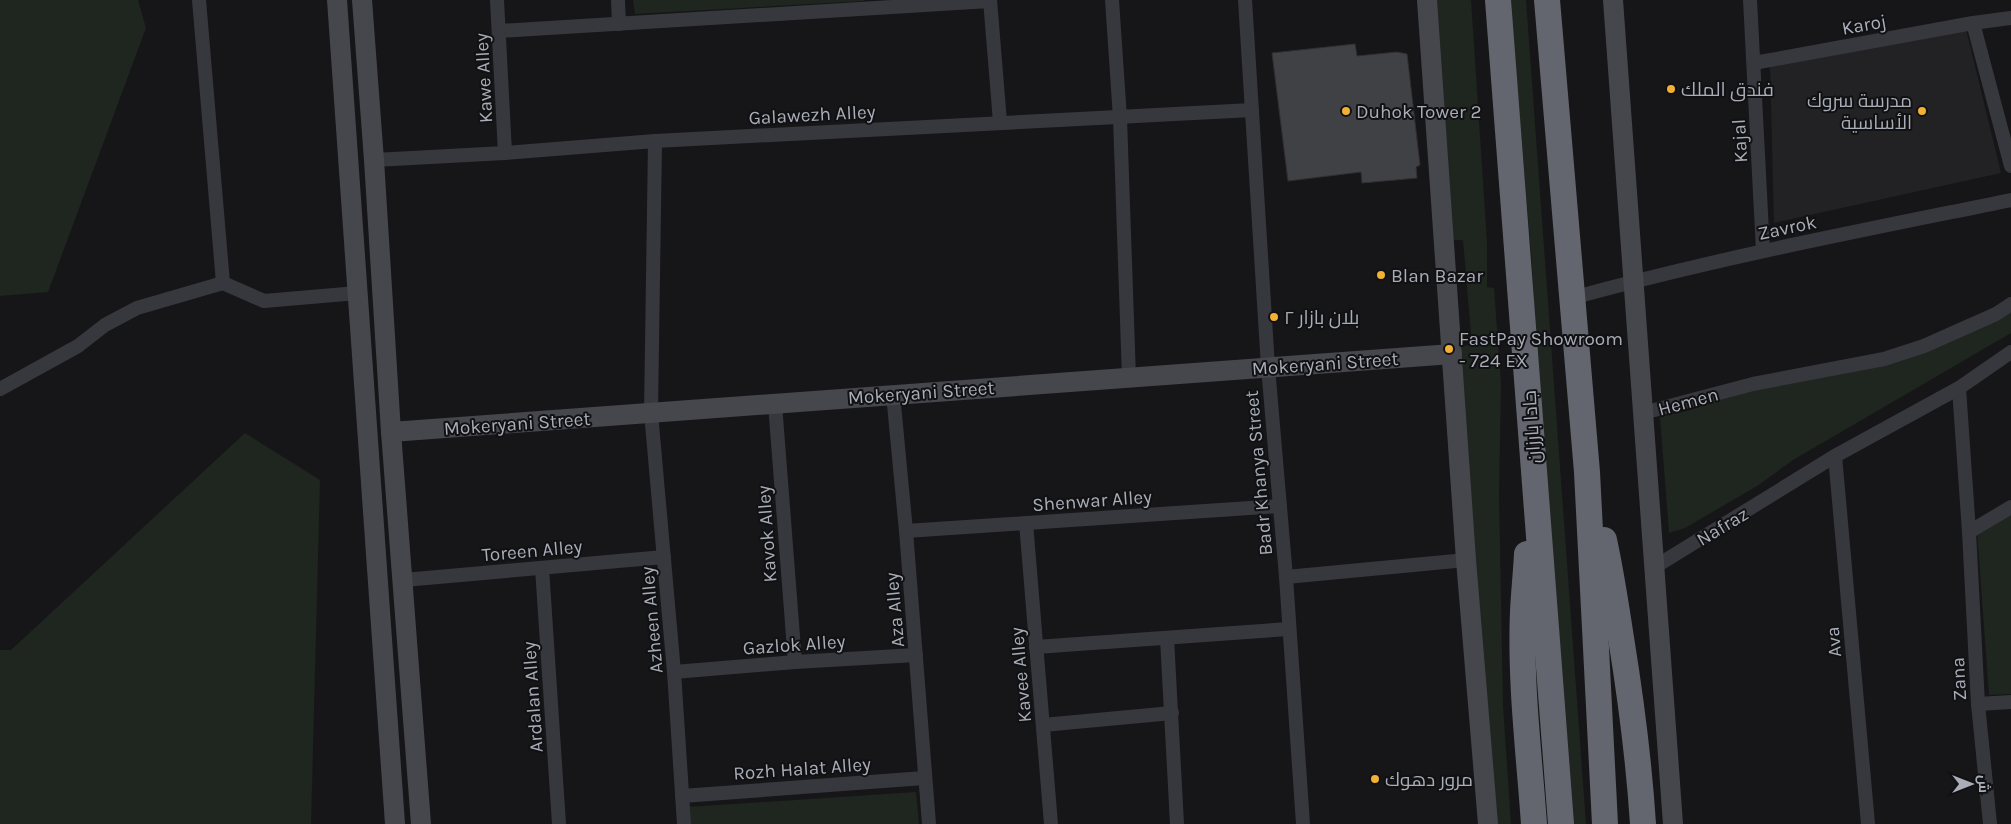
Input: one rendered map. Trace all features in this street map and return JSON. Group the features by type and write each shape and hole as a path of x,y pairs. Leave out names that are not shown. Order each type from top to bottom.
{"highway":[{"name":"جادا بارزان","path":"1498,0 1561,824"},
{"path":"1547,0 1587,472 1605,824"},
{"path":"1534,471 1523,612 1525,695 1534,824"},
{"path":"1587,472 1609,563 1624,660 1640,784 1643,824"}],"main road":[{"path":"337,0 395,824"},
{"path":"362,0 391,432 404,580 421,824"},
{"path":"1427,0 1466,560 1488,824"},
{"name":"Hemen","path":"1614,0 1632,281 1643,413"},
{"name":"Mokeryani Street","path":"391,432 1452,354"},
{"path":"1643,413 1673,824"}],"street":[{"path":"199,0 223,283"},
{"name":"Kawe Alley","path":"497,0 505,153"},
{"path":"618,0 619,24"},
{"path":"1112,0 1120,118 1129,378"},
{"name":"Badr Khanya Street","path":"1244,0 1268,368 1286,577 1303,824"},
{"name":"Kajal","path":"1750,0 1762,251"},
{"path":"499,32 869,4 990,1 1000,122"},
{"name":"Karoj","path":"1754,63 1973,23 2011,18"},
{"path":"1973,23 2011,166"},
{"name":"Galawezh Alley","path":"374,160 505,153 655,141 1252,110"},
{"name":"Azheen Alley","path":"655,141 651,413 674,672 684,824"},
{"name":"Zavrok","path":"1572,298 1632,281 1762,251 2011,200"},
{"path":"0,389 78,346 106,325 138,308 223,283 264,301 357,293"},
{"name":"Hemen","path":"1643,413 1753,384 1884,359 1924,346 1996,314 2011,304"},
{"name":"Nafraz","path":"1653,568 1836,456 1959,388 2011,352"},
{"name":"Zana","path":"1959,388 1978,704 1990,824"},
{"name":"Aza Alley","path":"893,394 906,531 929,824"},
{"name":"Kavok Alley","path":"775,404 795,662"},
{"name":"Ava","path":"1836,456 1868,824"},
{"name":"Shenwar Alley","path":"906,531 1280,506"},
{"path":"1969,532 2011,507"},
{"name":"Kavee Alley","path":"1026,523 1050,824"},
{"name":"Toreen Alley","path":"404,580 664,557"},
{"path":"1286,577 1466,560"},
{"name":"Ardalan Alley","path":"542,568 559,824"},
{"path":"1036,647 1289,629"},
{"path":"1166,638 1172,713 1177,824"},
{"name":"Gazlok Alley","path":"674,672 916,655"},
{"path":"1978,704 2011,702"},
{"path":"1043,725 1172,713"},
{"name":"Rozh Halat Alley","path":"682,796 924,778"}],"shaded area":[{"path":"0,0 138,0 146,28 48,292 0,296"},
{"path":"633,0 864,0 864,1 635,14"},
{"path":"1433,0 1471,0 1487,243 1487,287 1494,288 1501,384 1499,494 1503,706 1511,824 1495,824 1458,346 1472,345 1463,240 1449,240"},
{"path":"1510,0 1526,0 1586,824 1571,824 1539,404 1532,265"},
{"path":"1966,29 2001,173 1774,223 1770,64"},
{"path":"2011,306 2011,333 1793,460 1757,486 1685,528 1669,533 1660,417 1690,410 1757,387 1867,366"},
{"path":"245,433 320,480 311,824 0,824 0,650 11,650"},
{"path":"2011,512 2011,694 1989,695 1977,531"},
{"path":"916,792 919,824 689,824 688,807"}],"building":[{"name":"Duhok Tower 2","path":"1355,44 1357,56 1397,52 1407,54 1420,165 1416,167 1417,178 1362,183 1361,172 1288,181 1272,53"}],"place":[{"name":"فندق الملك","path":"1671,89"},
{"name":"Duhok Tower 2","path":"1346,111"},
{"name":"مدرسة سروك الأساسية","path":"1922,111"},
{"name":"Blan Bazar","path":"1381,275"},
{"name":"بلان بازار ٢","path":"1274,317"},
{"name":"FastPay Showroom - 724 EX","path":"1449,349"},
{"name":"مرور دهوك","path":"1375,779"}]}
